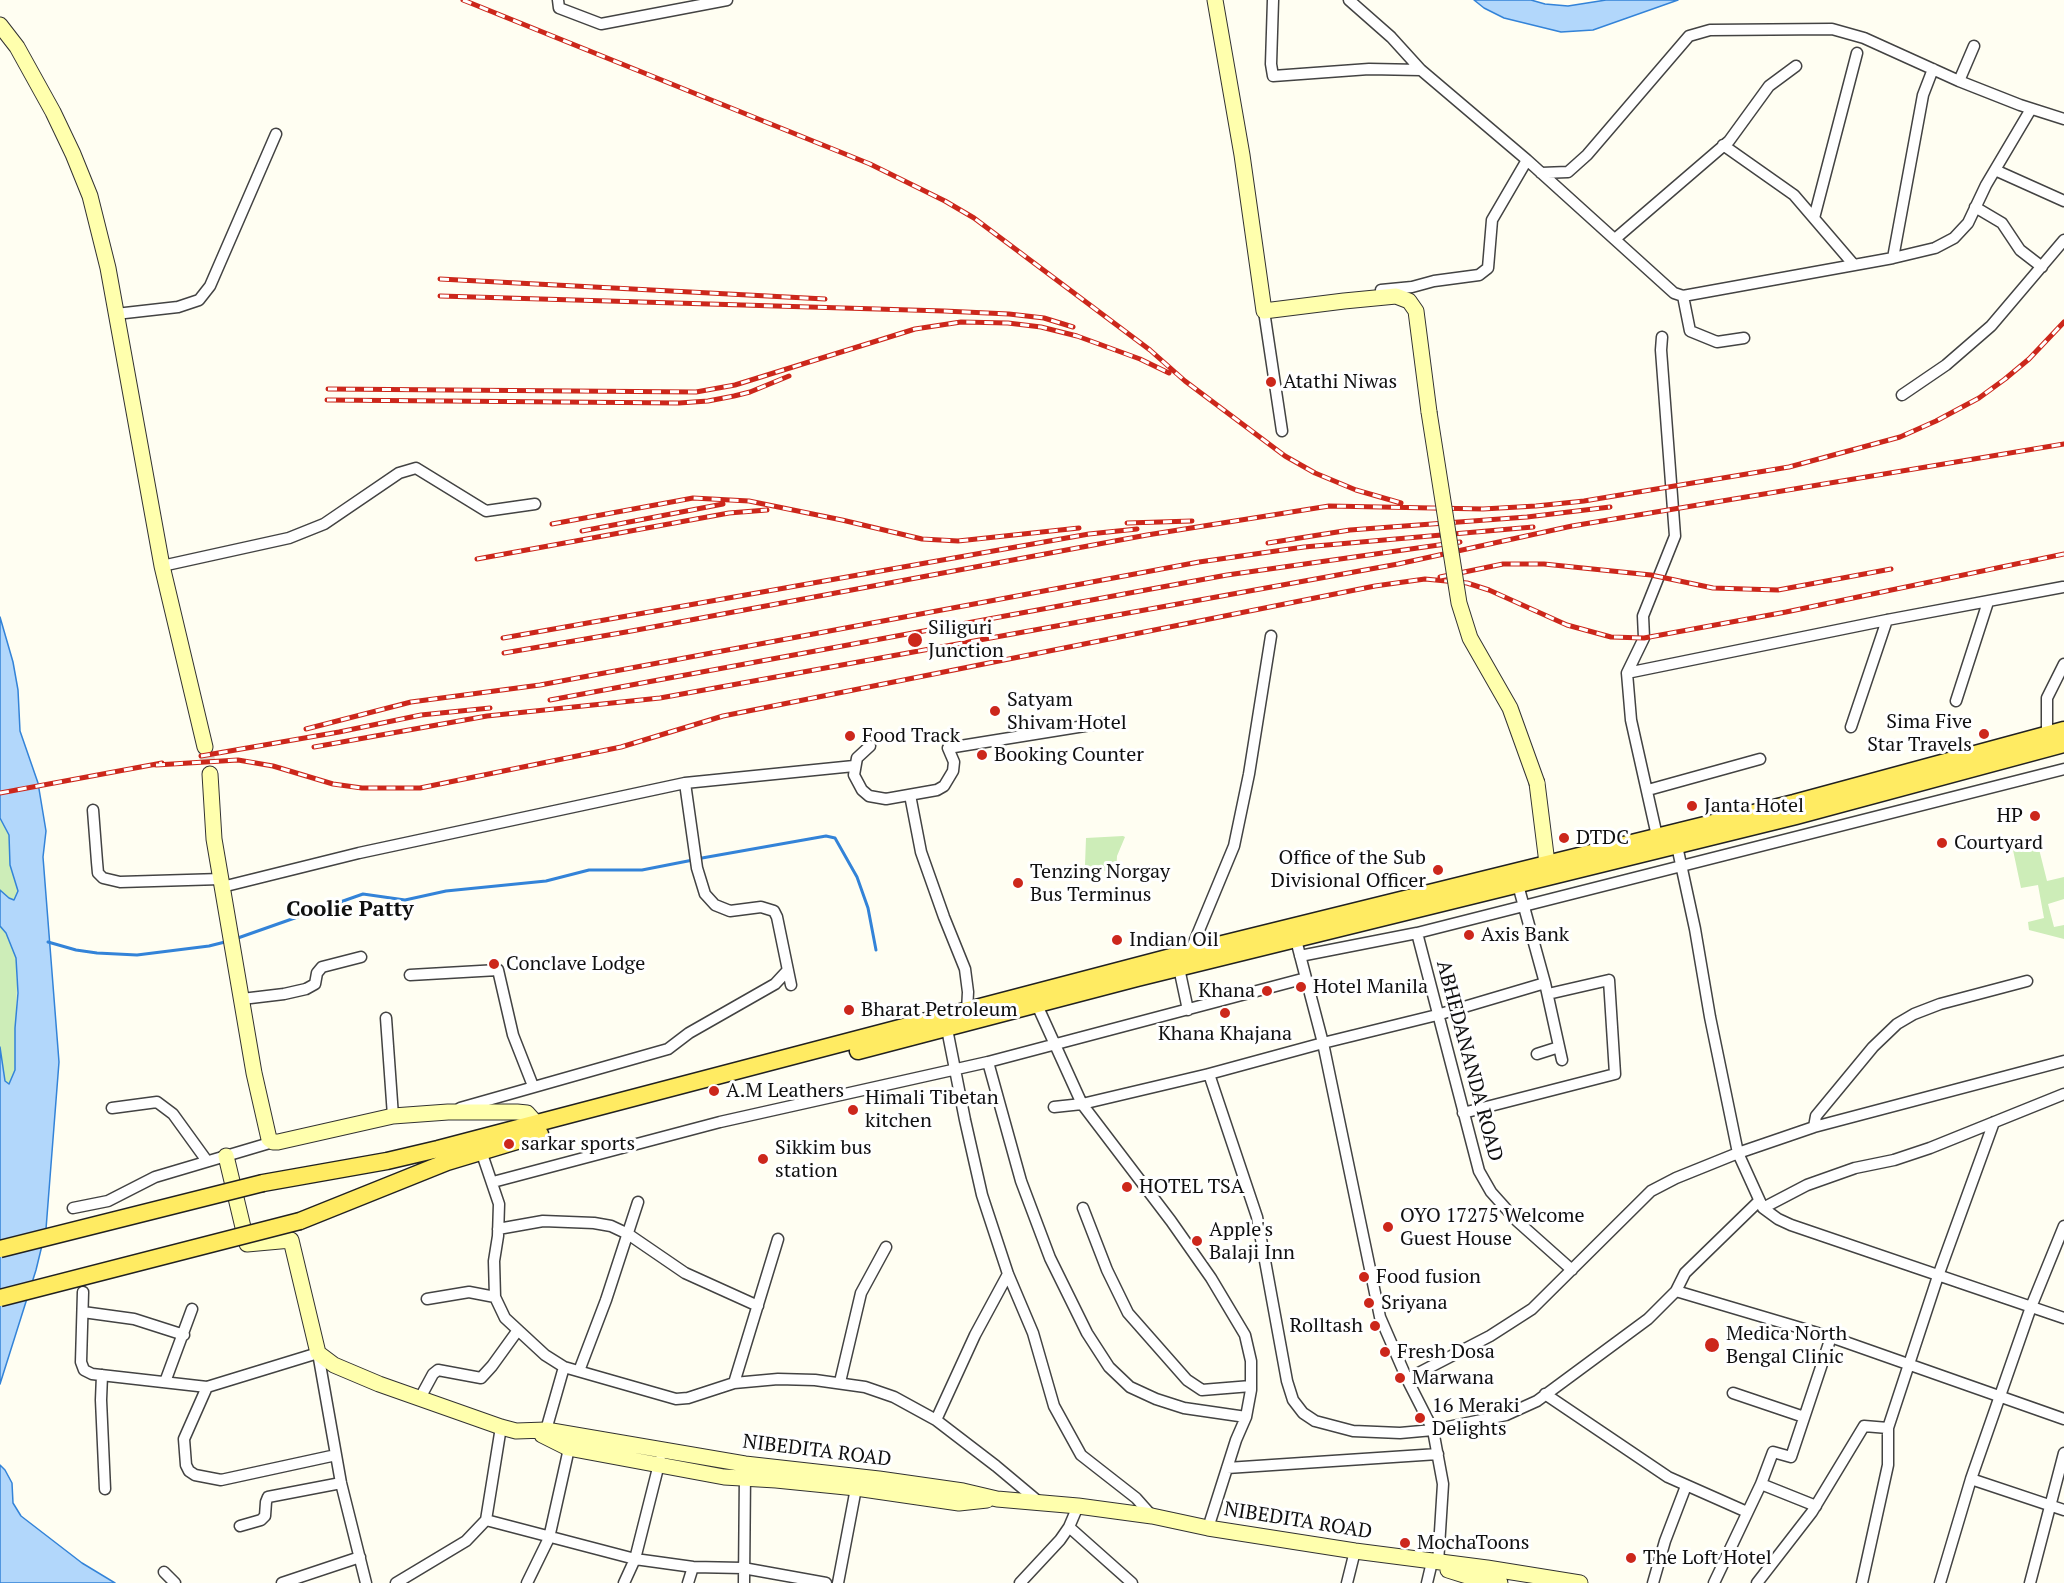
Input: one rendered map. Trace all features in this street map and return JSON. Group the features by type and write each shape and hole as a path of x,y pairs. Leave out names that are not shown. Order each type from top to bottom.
{"main road":[{"path":"0,1299 300,1221 481,1151 632,1109 947,1029 969,1017 1037,1005 1518,885 1669,838 2064,730"},
{"path":"0,1249 263,1183 387,1161 969,1017 1190,952 1294,941 1547,863 1669,838 1796,816 2064,744"}],"street":[{"path":"558,0 559,8 601,24 727,0"},
{"path":"1215,0 1242,155 1282,431"},
{"path":"1273,0 1271,64 1273,76 1369,69 1421,70"},
{"path":"1349,0 1391,37 1421,70 1527,160 1674,293 1683,296 1893,258 1935,248 1954,238 1968,223 1995,170 2031,109"},
{"path":"0,25 17,47 73,154 90,196 108,268 162,566 206,747"},
{"path":"1541,173 1568,172 1587,155 1689,36 1710,30 1832,29 1864,38 1959,81 2031,109 2064,119"},
{"path":"1959,81 1974,46"},
{"path":"1814,219 1857,53"},
{"path":"1615,239 1723,145 1769,86 1796,66"},
{"path":"1893,258 1923,95 1933,69"},
{"path":"116,314 178,307 199,300 210,286 276,134"},
{"path":"1723,145 1794,195 1854,266"},
{"path":"1375,298 1378,290 1412,287 1434,281 1479,275 1488,268 1492,220 1527,160"},
{"path":"1995,170 2064,201"},
{"path":"1976,207 2002,222 2020,250 2042,267"},
{"path":"1902,395 1946,365 1991,326 2064,240"},
{"path":"1264,312 1396,296 1408,301 1416,311 1428,412 1459,603 1470,638 1510,708 1537,783 1547,863"},
{"path":"1683,296 1690,331 1716,342 1744,338"},
{"path":"1662,338 1675,536 1643,616 1644,638 1627,673 1631,720 1648,790 1682,866 1738,1153 1761,1204 1791,1225 2064,1318"},
{"path":"162,566 289,538 324,524 399,473 416,468 486,511 535,504"},
{"path":"1627,673 2063,587"},
{"path":"1956,701 1988,602"},
{"path":"1851,727 1887,620"},
{"path":"1190,952 1234,846 1249,774 1271,636"},
{"path":"2047,735 2046,698 2064,664"},
{"path":"870,746 857,758 854,766 857,783 869,796 885,799 937,790 945,786 950,779 954,762 948,748 1103,723"},
{"path":"1648,790 1760,759"},
{"path":"93,810 97,862 99,873 103,878 120,882 221,883 685,783 854,766"},
{"path":"1427,1583 1435,1562 1443,1484 1433,1430 1407,1379 1380,1317 1323,1043 1294,941 1393,937 1417,933 2064,769"},
{"path":"210,774 214,839 221,883 254,1073 269,1139 273,1142"},
{"path":"685,783 697,868 705,894 715,905 730,911 761,907 774,911 791,985"},
{"path":"910,795 921,852 965,969 969,1017"},
{"path":"1518,885 1546,988 1562,1060"},
{"path":"1388,917 1393,937"},
{"name":"ABHEDANANDA ROAD","path":"1417,933 1463,1113 1484,1182 1518,1221 1572,1270"},
{"path":"242,999 284,994 306,988 315,984 317,973 322,967 361,957"},
{"path":"1179,968 1188,1011"},
{"path":"410,975 498,969 513,1035 533,1086"},
{"path":"448,1112 668,1049 689,1033 776,984 788,970"},
{"path":"492,1182 720,1122 955,1071 1306,978"},
{"path":"1054,1107 1082,1104 1209,1074 1323,1043 1546,988 1609,980 1615,1074 1463,1113"},
{"path":"1814,1127 1816,1116 1873,1047 1897,1024 1914,1014 1940,1004 2027,981"},
{"path":"1037,1005 1082,1104 1171,1221 1211,1278 1245,1335 1251,1361 1251,1386 1246,1417 1208,1528"},
{"path":"386,1018 393,1116"},
{"path":"947,1029 982,1195 1008,1274 1033,1333 1054,1406 1077,1451 1136,1498 1152,1516"},
{"path":"1537,1054 1559,1047"},
{"path":"1407,1379 1490,1336 1532,1309 1652,1191 1676,1178 1738,1153 1814,1127 2064,1060"},
{"path":"988,1062 1021,1181 1050,1258 1087,1333 1109,1367 1130,1387 1156,1399 1184,1408 1246,1417"},
{"path":"1209,1074 1257,1217 1287,1381 1293,1400 1303,1413 1315,1421 1353,1431 1400,1433 1433,1430 1506,1415 1545,1394 1648,1319 1676,1291 1685,1273 1761,1204 1855,1168 1912,1154 2064,1094"},
{"path":"112,1108 157,1102 173,1114 207,1161"},
{"path":"73,1208 108,1201 155,1177 273,1142 393,1116 448,1112 517,1112 527,1113 536,1123"},
{"path":"1862,1583 1888,1465 1888,1428 1938,1276 1994,1122"},
{"path":"481,1151 499,1204 494,1261 495,1297 505,1318 545,1355 564,1367 676,1399 688,1398 734,1383 778,1379 840,1382 865,1387 894,1397 936,1420 1040,1502"},
{"path":"226,1156 247,1244 291,1240 318,1353 341,1483 366,1583"},
{"path":"579,1371 606,1300 638,1202"},
{"path":"1083,1208 1107,1270 1128,1313 1187,1380 1202,1390 1251,1386"},
{"path":"498,1228 543,1221 568,1221 594,1222 619,1229 685,1273 758,1306"},
{"path":"1940,1583 1971,1479 2031,1307 2064,1226"},
{"path":"734,1383 778,1239"},
{"path":"840,1382 861,1293 886,1247"},
{"path":"936,1420 975,1335 1008,1274"},
{"path":"1676,1291 1831,1337 2064,1419"},
{"path":"83,1292 81,1362 84,1370 92,1374 207,1387 318,1353"},
{"path":"427,1299 469,1292 495,1297"},
{"path":"165,1382 192,1309"},
{"path":"82,1312 134,1319 184,1335"},
{"path":"420,1398 433,1374 438,1370 481,1378 518,1330"},
{"path":"1714,1583 1761,1484 1773,1452 1791,1457 1831,1337"},
{"path":"318,1353 334,1365 379,1384 501,1427 516,1431 540,1431 571,1442 659,1465 724,1477 745,1471 744,1583"},
{"path":"540,1431 564,1367"},
{"path":"102,1374 105,1489"},
{"path":"207,1387 184,1439 186,1465 195,1475 221,1480 336,1455"},
{"path":"1733,1393 1804,1417"},
{"path":"1545,1394 1663,1475 1747,1512"},
{"path":"1757,1583 1816,1506 1864,1426 1888,1428"},
{"path":"396,1583 466,1541 486,1520 501,1427"},
{"path":"527,1583 549,1538 571,1442"},
{"name":"NIBEDITA ROAD","path":"571,1442 663,1449 745,1471 963,1491 997,1499 1078,1506 1152,1516 1208,1528 1580,1583"},
{"path":"624,1583 635,1558 663,1449"},
{"path":"2030,1583 2064,1454"},
{"path":"1227,1468 1438,1455"},
{"path":"1971,1479 2064,1510"},
{"path":"240,1526 261,1520 265,1516 268,1497 341,1483"},
{"path":"838,1583 858,1483"},
{"path":"1761,1484 1816,1506"},
{"path":"1653,1583 1665,1541 1686,1486"},
{"path":"1020,1583 1045,1558 1069,1527 1078,1506"},
{"path":"486,1520 549,1538 635,1558 693,1567 743,1568 826,1583"},
{"path":"1069,1527 1132,1583"},
{"path":"1347,1583 1355,1551"},
{"path":"282,1583 360,1557"},
{"name":"NIBEDITA ROAD","path":"1435,1562 1451,1573 1483,1582 1500,1583"},
{"path":"688,1583 693,1567"},
{"path":"164,1572 176,1583"}],"green space":[{"path":"0,818 9,835 10,865 18,891 14,900 9,899 0,890"},
{"path":"1125,837 1117,856 1116,874 1085,865 1086,838"},
{"path":"2038,845 2047,881 2064,877 2064,899 2048,904 2054,927 2064,925 2064,939 2029,930 2028,922 2044,918 2038,885 2021,888 2013,850"},
{"path":"0,926 6,933 16,958 15,1070 9,1084 5,1081 0,1047"}],"water":[{"path":"1474,0 1531,0 1568,6 1606,0 1678,0 1593,30 1561,32 1504,18"},
{"path":"0,617 13,662 18,690 20,731 38,783 46,831 43,857 59,1062 46,1229 36,1270 0,1384 0,1047 5,1081 9,1084 15,1070 18,993 16,958 6,933 0,926 0,890 14,900 18,891 10,865 9,835 0,818"},
{"path":"0,1465 12,1483 13,1503 21,1516 82,1563 115,1583 0,1583"}],"waterway":[{"path":"702,858 826,836 835,838 857,877 868,908 876,950"},
{"path":"235,939 363,894 405,900 446,891 546,881 589,870 642,870 693,860"},
{"path":"48,942 76,950 137,955 225,942"}],"tunnel":[{"path":"205,747 210,774"}],"railway":[{"path":"463,0 870,164 945,201 974,218 1150,350 1185,381 1285,456 1315,473 1356,490 1401,503"},
{"path":"440,279 825,299"},
{"path":"440,296 1009,314 1044,318 1073,327"},
{"path":"328,389 696,392 735,385 915,329 961,322 1008,323 1041,327 1077,336 1140,359 1169,373"},
{"path":"504,653 1147,535 1329,506 1483,509 1536,506 1584,501 1789,467 1900,437 1936,421 1979,398 2005,379 2029,359 2064,322"},
{"path":"327,400 679,403 734,396 789,376"},
{"path":"314,747 487,716 660,698 1398,564 1572,526 2064,444"},
{"path":"552,524 693,498 749,501 922,539 958,541 1079,528"},
{"path":"582,531 723,504"},
{"path":"1268,543 1350,530 1527,517 1610,507"},
{"path":"477,559 729,513 767,510"},
{"path":"1127,523 1192,521"},
{"path":"306,729 411,702 540,685 1199,562 1304,547 1533,527"},
{"path":"503,638 1089,534 1137,529"},
{"path":"550,700 1227,575 1460,542"},
{"path":"156,765 238,760 273,766 333,784 362,788 420,788 621,747 723,716 1375,586 1425,579 1467,583 1489,590 1567,625 1611,637 1644,638 1786,612 2064,554"},
{"path":"1440,577 1503,564 1544,564 1651,575 1713,588 1778,590 1891,569"},
{"path":"201,756 421,715 490,708"},
{"path":"0,793 162,763"}],"place":[{"name":"Atathi Niwas","path":"1271,382"},
{"name":"Siliguri Junction","path":"915,640"},
{"name":"Satyam Shivam Hotel","path":"995,711"},
{"name":"Sima Five Star Travels","path":"1984,734"},
{"name":"Food Track","path":"850,736"},
{"name":"Booking Counter","path":"982,755"},
{"name":"Janta Hotel","path":"1692,806"},
{"name":"HP","path":"2035,816"},
{"name":"DTDC","path":"1564,838"},
{"name":"Courtyard","path":"1942,843"},
{"name":"Office of the Sub Divisional Officer","path":"1438,870"},
{"name":"Tenzing Norgay Bus Terminus","path":"1018,883"},
{"name":"Axis Bank","path":"1469,935"},
{"name":"Indian Oil","path":"1117,940"},
{"name":"Conclave Lodge","path":"494,964"},
{"name":"Hotel Manila","path":"1301,987"},
{"name":"Khana","path":"1267,991"},
{"name":"Bharat Petroleum","path":"849,1010"},
{"name":"Khana Khajana","path":"1225,1013"},
{"name":"A.M Leathers","path":"714,1091"},
{"name":"Himali Tibetan kitchen","path":"853,1110"},
{"name":"sarkar sports","path":"509,1144"},
{"name":"Sikkim bus station","path":"763,1159"},
{"name":"HOTEL TSA","path":"1127,1187"},
{"name":"OYO 17275 Welcome Guest House","path":"1388,1227"},
{"name":"Apple's Balaji Inn","path":"1197,1241"},
{"name":"Food fusion","path":"1364,1277"},
{"name":"Sriyana","path":"1369,1303"},
{"name":"Rolltash","path":"1375,1326"},
{"name":"Medica North Bengal Clinic","path":"1712,1345"},
{"name":"Fresh Dosa","path":"1385,1352"},
{"name":"Marwana","path":"1400,1378"},
{"name":"16 Meraki Delights","path":"1420,1418"},
{"name":"MochaToons","path":"1405,1543"},
{"name":"The Loft Hotel","path":"1631,1558"}],"district":[{"name":"Coolie Patty","path":"350,910"}]}
